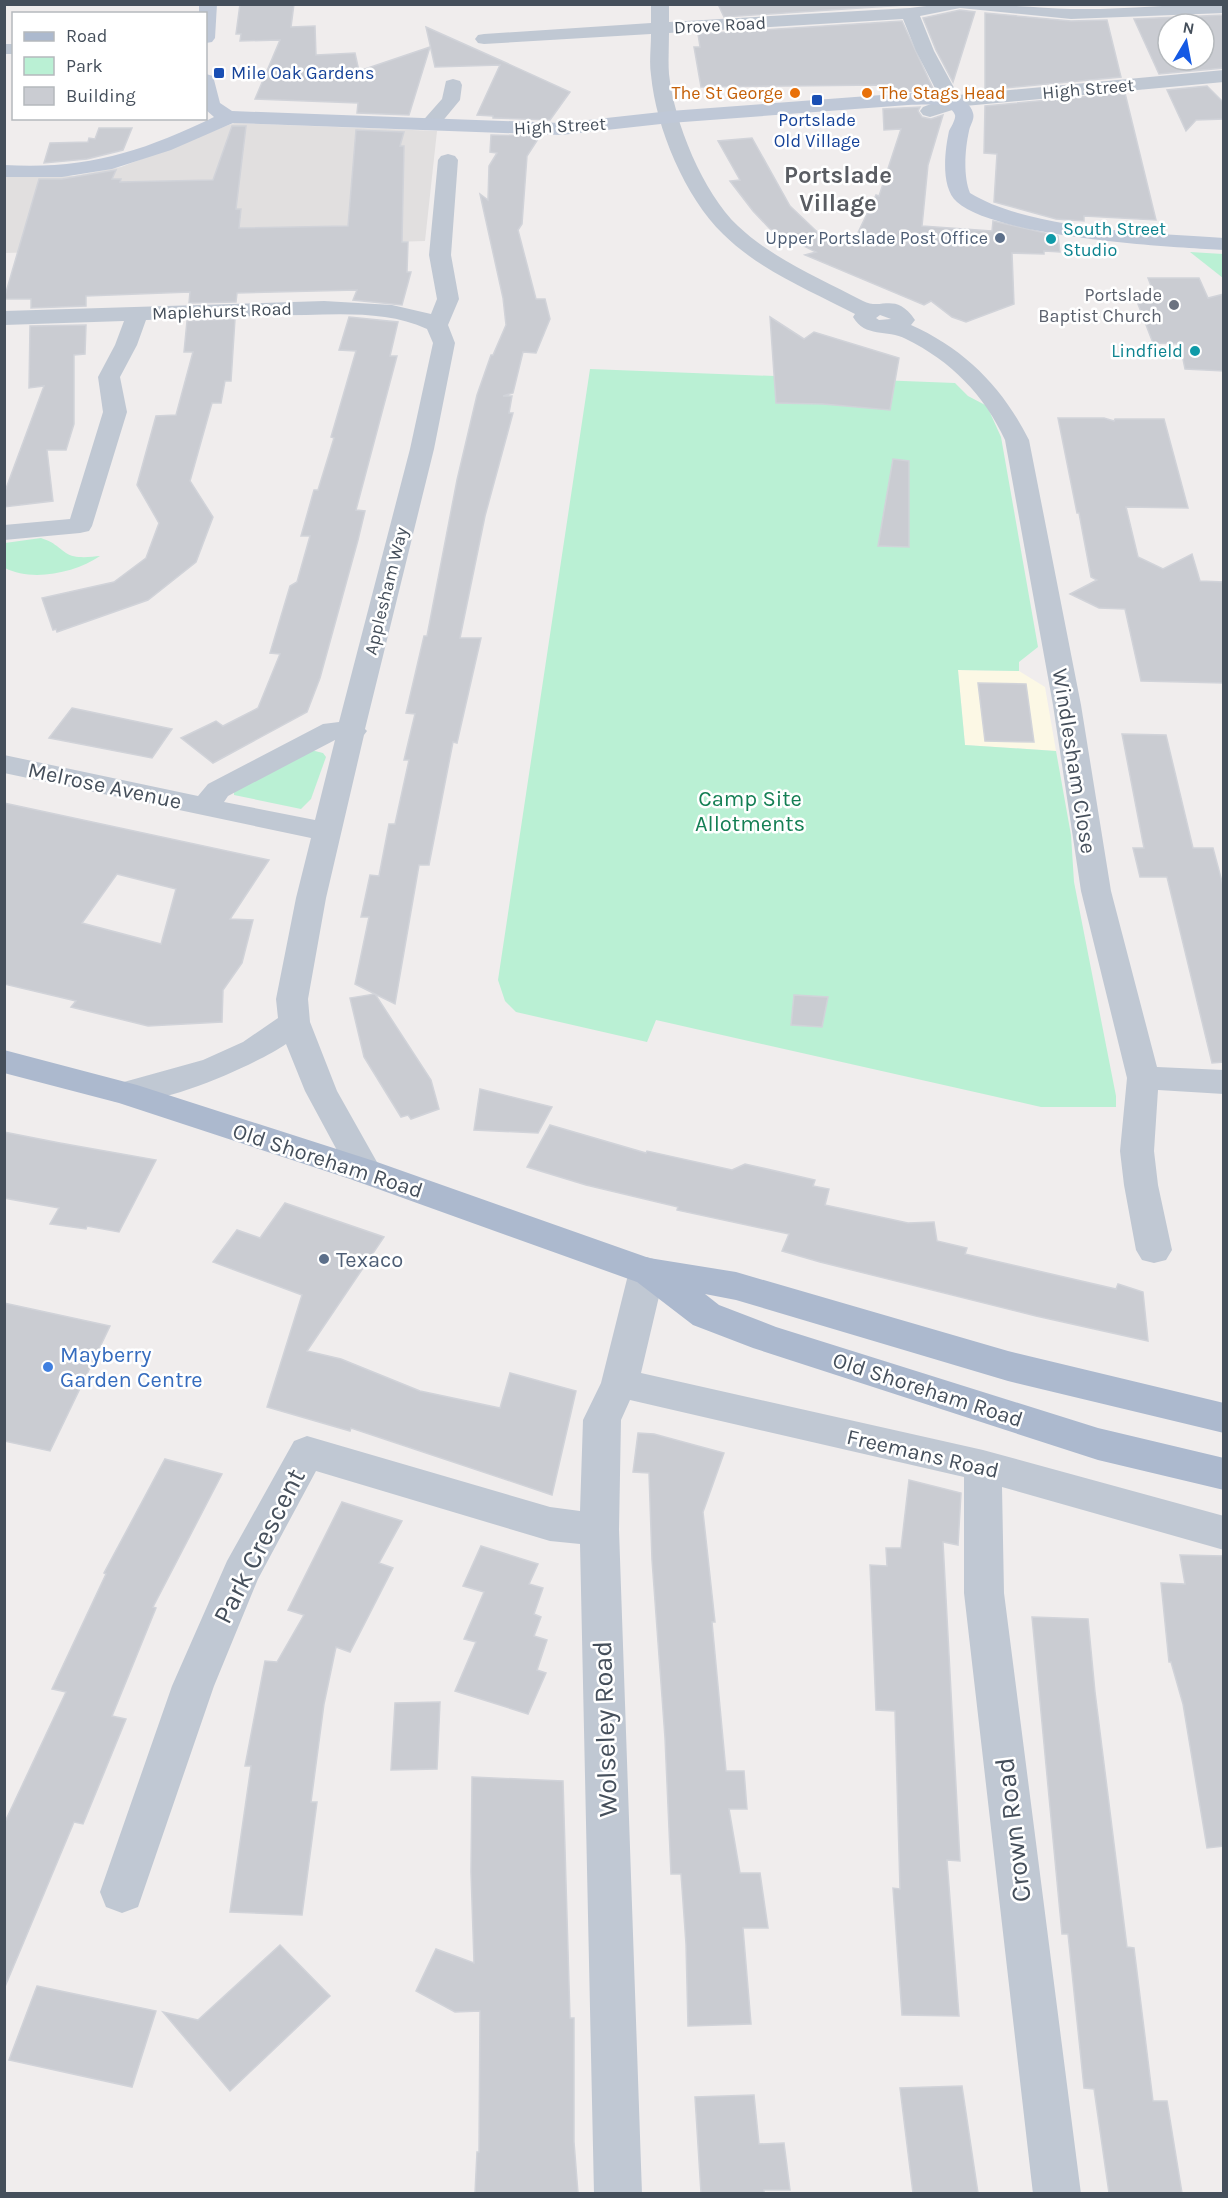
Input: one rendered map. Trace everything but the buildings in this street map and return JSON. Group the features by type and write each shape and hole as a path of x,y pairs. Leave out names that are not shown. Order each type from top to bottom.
{"main road":[{"name":"Old Shoreham Road","path":"4,1061 125,1093 365,1171 647,1271 736,1286 1008,1366 1224,1418"},
{"name":"Old Shoreham Road","path":"647,1271 706,1315 766,1338 1098,1444 1224,1474"}],"street":[{"path":"207,21 208,4"},
{"name":"Windlesham Close","path":"660,4 662,28 660,75 670,117 690,175 709,206 731,231 773,262 868,312 864,317 871,326 895,327 931,344 972,374 1003,411 1017,440 1068,705 1096,891 1143,1078 1137,1151 1141,1185 1154,1250"},
{"name":"Drove Road","path":"484,39 910,13 956,4"},
{"path":"963,4 1071,14 1159,8 1224,9"},
{"path":"910,13 925,51 952,102 963,110 965,117 958,127 957,179 959,191 969,202 989,212 1024,221 1165,241 1224,244"},
{"name":"High Street","path":"230,117 561,129 670,117 928,99 952,102 1224,76"},
{"path":"429,125 451,100 453,85"},
{"path":"207,88 209,104 214,110 230,117"},
{"name":"High Street","path":"888,102 930,111 952,102"},
{"path":"930,111 958,127"},
{"path":"4,171 36,173 96,167 124,160 230,117"},
{"path":"437,325 448,298 441,255 448,160"},
{"name":"Maplehurst Road","path":"4,318 311,309 373,310 417,315 437,325"},
{"path":"4,532 88,533 115,412 109,377 126,345 137,314"},
{"name":"Applesham Way","path":"365,1171 321,1091 294,1022 292,999 311,898 353,731 387,581 422,449 444,343 437,325"},
{"name":"Melrose Avenue","path":"205,807 218,790 333,730 353,731"},
{"name":"Melrose Avenue","path":"4,764 310,829 329,829"},
{"path":"125,1093 181,1081 233,1062 274,1038 294,1022"},
{"path":"1143,1078 1224,1082"},
{"name":"Wolseley Road","path":"618,2193 599,1530 602,1420 620,1383 647,1271"},
{"name":"Freemans Road","path":"620,1383 983,1466 1224,1533"},
{"name":"Park Crescent","path":"122,1892 193,1686 241,1573 307,1452 550,1524 599,1530"},
{"name":"Crown Road","path":"983,1466 984,1593 1057,2193"}],"shaded area":[{"path":"234,123 437,131 425,241 5,253 5,176 73,176 121,167"},
{"path":"958,670 1019,671 1045,687 1056,751 965,745"}],"green space":[{"path":"1190,252 1223,254 1223,278"},
{"name":"Camp Site Allotments","path":"590,369 955,383 968,396 987,406 1001,437 1038,647 1019,662 1019,671 958,670 965,745 1056,751 1071,835 1074,882 1116,1096 1116,1107 1041,1107 656,1020 647,1042 516,1012 505,1001 498,980"},
{"path":"41,538 73,556 100,556 78,567 53,574 28,574 5,568 5,543"},
{"path":"311,750 323,753 326,757 311,799 301,809 234,795 234,791"}],"place":[{"name":"Mile Oak Gardens","path":"219,73"},
{"name":"The St George","path":"795,93"},
{"name":"The Stags Head","path":"867,93"},
{"name":"Portslade Old Village","path":"817,100"},
{"name":"Upper Portslade Post Office","path":"1000,238"},
{"name":"South Street Studio","path":"1051,239"},
{"name":"Portslade Baptist Church","path":"1174,305"},
{"name":"Lindfield","path":"1195,351"},
{"name":"Texaco","path":"324,1259"},
{"name":"Mayberry Garden Centre","path":"48,1367"}],"district":[{"name":"Portslade Village","path":"838,189"}]}
